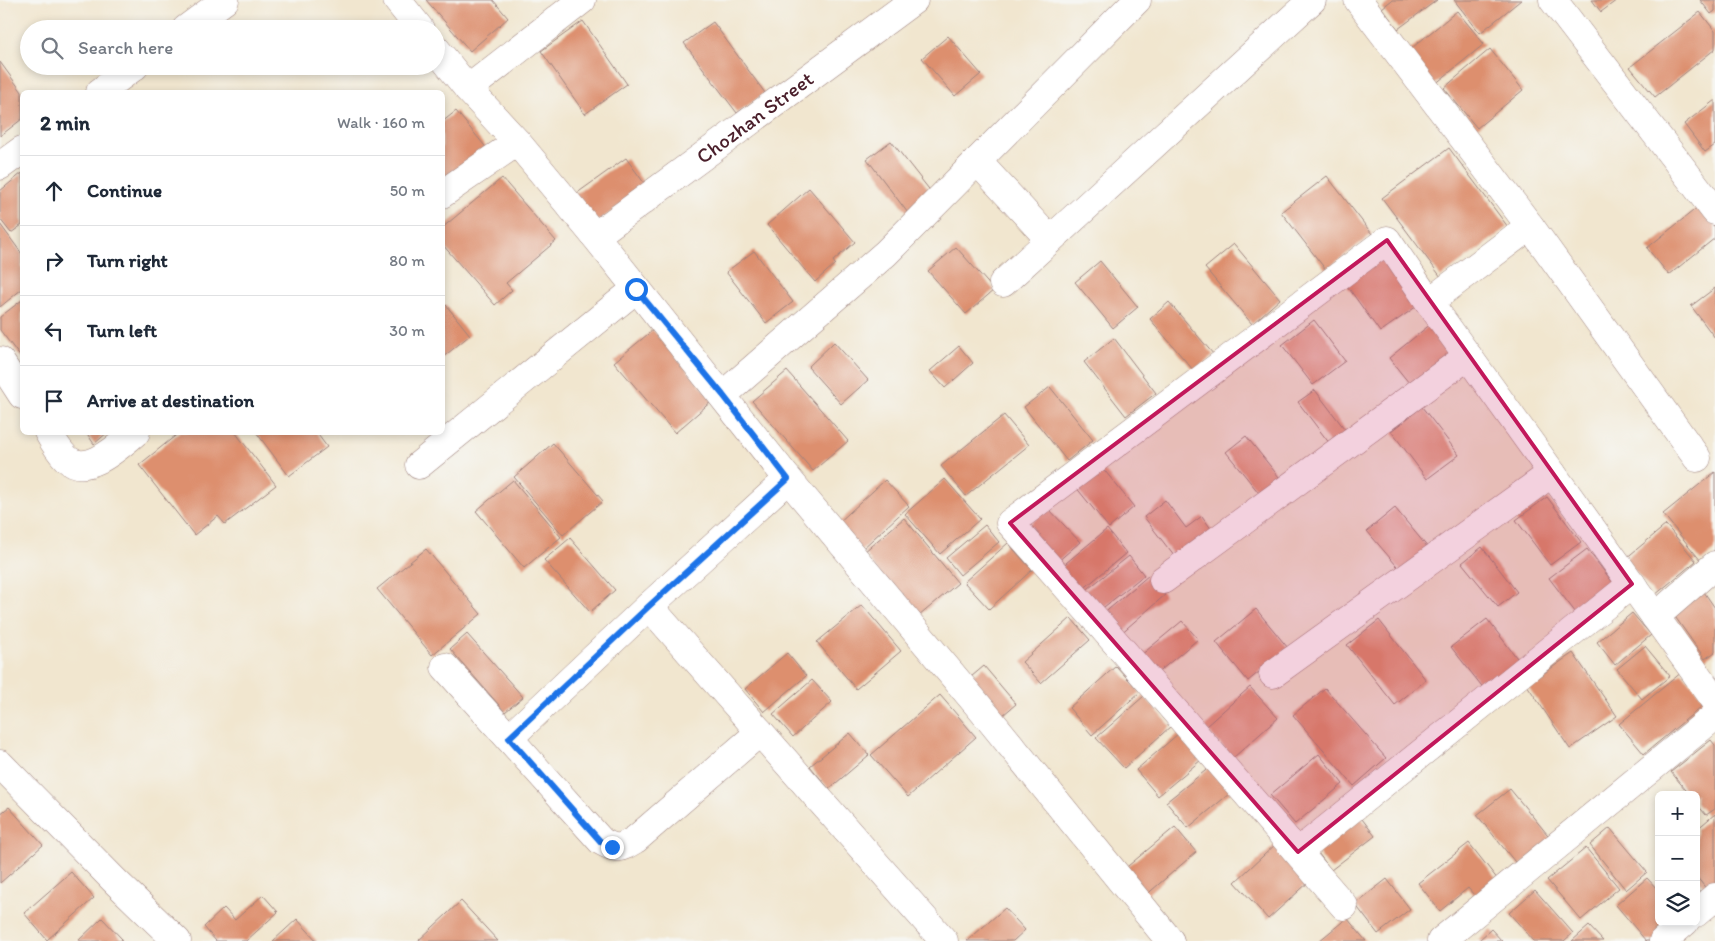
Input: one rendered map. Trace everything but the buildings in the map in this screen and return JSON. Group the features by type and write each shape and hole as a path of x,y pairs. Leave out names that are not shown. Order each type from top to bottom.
{"street":[{"path":"198,20 225,0"},
{"path":"397,0 413,20"},
{"path":"468,89 582,0"},
{"name":"Chozhan Street","path":"595,236 914,0"},
{"path":"723,395 886,254 1137,0"},
{"path":"1003,283 1312,0"},
{"path":"1358,0 1530,226 1697,458"},
{"path":"1553,0 1715,211"},
{"path":"445,60 468,89 517,142 595,236 788,479 986,715 1170,941"},
{"path":"103,90 123,75"},
{"path":"445,192 517,142"},
{"path":"0,166 20,151"},
{"path":"977,161 1050,240"},
{"path":"1429,302 1530,226"},
{"path":"1344,906 1097,620 1010,523 1387,240 1429,302 1715,700"},
{"path":"418,465 636,289"},
{"path":"1163,580 1468,356"},
{"path":"0,361 20,392"},
{"path":"50,435 67,459 77,463 91,462 106,457 132,435"},
{"path":"1273,674 1552,473"},
{"path":"509,738 788,479"},
{"path":"1656,617 1715,565"},
{"path":"1298,852 1632,584"},
{"path":"649,606 944,941"},
{"path":"445,667 601,842 612,847 621,848 636,839 760,732"},
{"path":"1441,941 1715,716"},
{"path":"0,764 177,941"},
{"path":"1700,910 1715,897"},
{"path":"1663,941 1680,926"}],"highlighted area":[{"path":"1387,240 1632,584 1298,852 1010,523"}],"route":[{"path":"612,847 601,842 509,738 788,479 723,395 636,289"}]}
